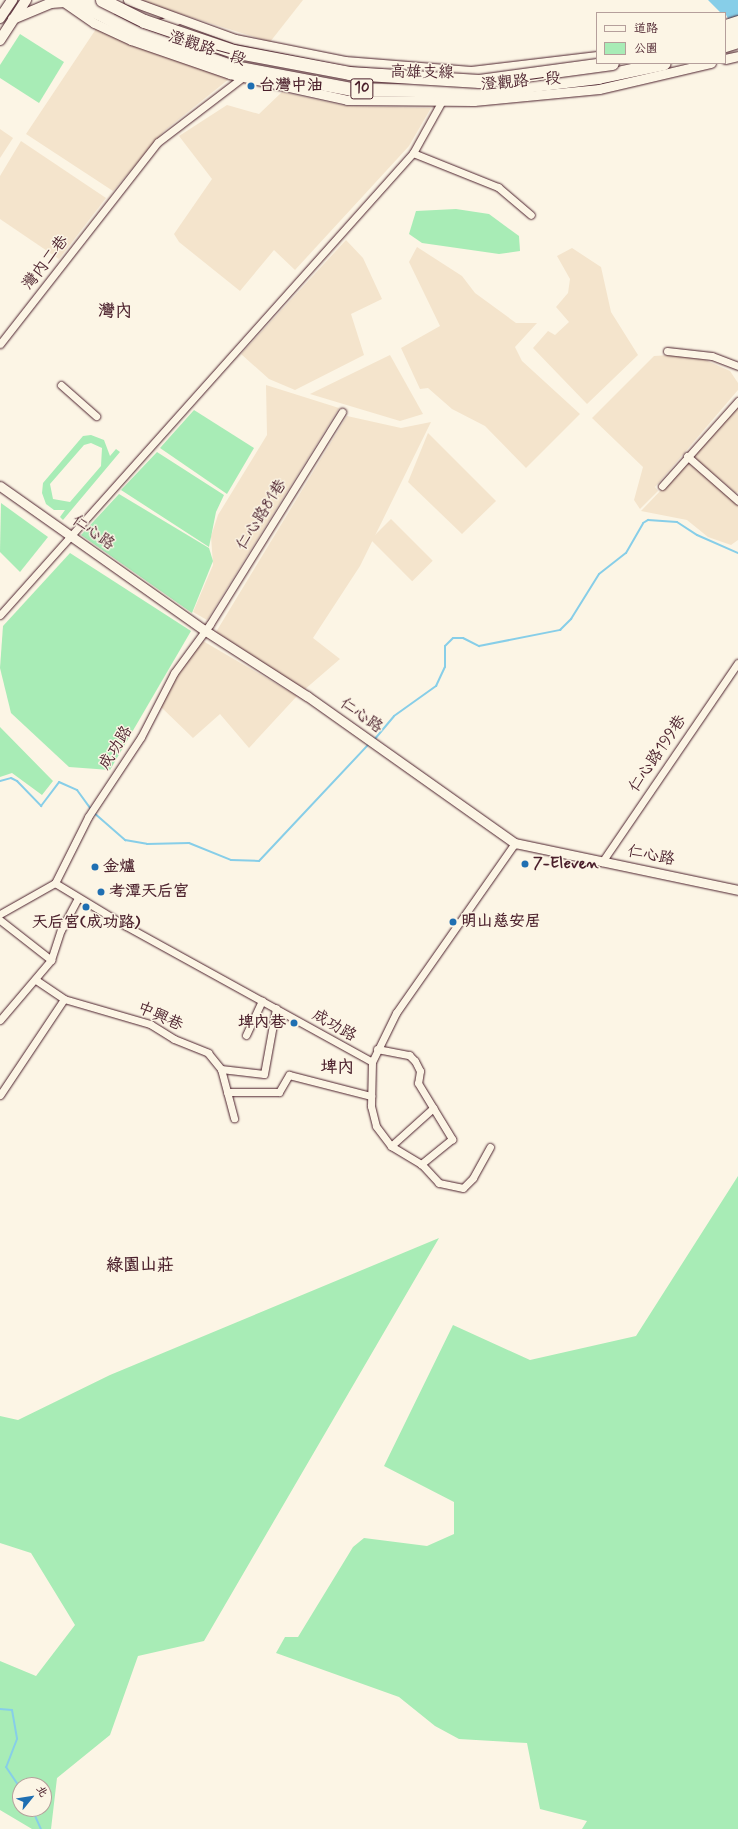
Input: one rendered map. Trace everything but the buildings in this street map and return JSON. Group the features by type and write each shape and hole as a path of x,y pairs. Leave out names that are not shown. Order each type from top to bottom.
{"highway":[{"name":"高雄支線","path":"102,0 144,21 233,51 349,73 479,81 605,64"},
{"name":"高雄支線","path":"66,1 135,32 234,67 351,89 482,92 598,77 659,64"},
{"path":"726,33 738,29"},
{"path":"726,45 738,41"}],"main road":[{"path":"3,9 12,0"},
{"path":"0,40 26,0"},
{"path":"89,0 148,29 176,20"},
{"path":"14,19 51,3 66,1"}],"street":[{"name":"澄觀路一段","path":"128,0 176,20 235,39 345,61 471,71 596,56"},
{"name":"澄觀路一段","path":"66,1 94,23 131,40 243,77 347,100 442,101 599,89 707,64"},
{"path":"726,24 738,20"},
{"path":"726,59 738,56"},
{"name":"灣內二巷","path":"0,344 158,142 243,77"},
{"path":"0,615 413,153 442,101"},
{"path":"413,153 498,187 531,215"},
{"path":"667,351 712,356 738,366"},
{"path":"61,385 96,416"},
{"path":"662,486 687,456 738,401"},
{"name":"仁心路81巷","path":"204,630 342,412"},
{"path":"687,456 738,501"},
{"name":"仁心路","path":"0,486 204,630 376,745 515,843 738,890"},
{"name":"成功路","path":"204,630 174,673 141,737 88,817 55,883 78,898 372,1062 377,1049 396,1013 515,843"},
{"name":"仁心路199巷","path":"602,862 738,663"},
{"path":"0,914 55,883"},
{"path":"0,1020 36,980 51,960 61,930 78,898"},
{"path":"0,920 51,960"},
{"name":"中興巷","path":"36,980 64,999 150,1024 174,1039 208,1053 221,1069 234,1118"},
{"path":"0,1095 64,999"},
{"path":"246,1036 262,1001"},
{"path":"221,1069 264,1074 276,1008"},
{"path":"377,1049 409,1055 415,1061 420,1071 418,1083 452,1139 421,1164"},
{"path":"372,1062 371,1096 376,1126 390,1146 421,1164 439,1183 463,1188 473,1178 490,1147"},
{"path":"227,1092 279,1092 289,1075 371,1096"},
{"path":"390,1146 433,1108"}],"shaded area":[{"path":"136,0 303,0 270,42"},
{"path":"96,29 229,79 164,131 113,191 26,134"},
{"path":"282,92 346,106 431,108 409,146 295,270 274,250 240,291 179,242 174,234 212,179 179,136 227,105 259,114"},
{"path":"0,129 13,138 0,158"},
{"path":"21,141 106,198 59,259 0,219 0,176"},
{"path":"346,240 363,258 382,299 351,314 364,355 295,390 269,379 241,354"},
{"path":"417,247 462,276 475,293 516,323 537,323 515,347 522,361 580,414 526,468 485,426 452,409 428,388 420,389 401,348 440,326 409,262"},
{"path":"572,248 601,267 611,312 638,355 587,404 533,348 548,331 555,335 569,322 556,307 568,293 570,279 557,256"},
{"path":"390,355 423,414 400,421 310,394"},
{"path":"670,355 703,359 730,371 738,383 738,390 655,487 658,491 640,509 634,500 643,467 592,418 654,356"},
{"path":"266,385 339,408 207,620 193,612 213,565 211,536 218,515 267,435"},
{"path":"738,405 738,492 736,493 692,456"},
{"path":"347,416 401,428 431,422 360,566 313,638 340,659 304,690 216,632"},
{"path":"428,433 496,501 462,534 408,482"},
{"path":"688,462 738,504 738,540 731,545 708,537 687,520 641,511"},
{"path":"391,519 433,561 412,581 370,540"},
{"path":"203,641 297,696 249,748 220,714 193,738 161,707 179,673"}],"green space":[{"path":"20,34 64,62 39,103 0,78 0,65"},
{"path":"456,209 489,214 519,236 520,251 499,254 422,243 409,234 416,211"},
{"path":"194,410 254,448 227,494 160,448"},
{"path":"91,435 104,440 110,456 116,449 120,452 63,520 60,517 65,510 54,510 46,504 42,493 43,483 83,436","holes":["91,443 102,448 101,466 70,502 53,499 50,484 84,445"]},
{"path":"157,452 224,495 216,512 209,547 121,490"},
{"path":"119,494 209,548 213,561 192,613 81,535"},
{"path":"1,503 48,537 20,572 0,552"},
{"path":"70,553 191,631 110,770 69,767 11,713 0,668 3,626"},
{"path":"0,727 53,781 42,795 12,773 0,777"},
{"path":"738,1176 738,1829 582,1829 587,1821 540,1809 527,1743 459,1739 435,1726 399,1697 276,1653 285,1637 298,1637 353,1547 364,1538 427,1546 454,1534 454,1502 384,1466 453,1325 530,1360 636,1336"},
{"path":"439,1238 204,1641 138,1656 110,1735 57,1778 51,1829 32,1829 0,1810 0,1661 36,1676 75,1625 31,1553 0,1543 0,1416 18,1420 110,1375"}],"water":[{"path":"708,0 738,0 738,37 726,15 726,12 720,12"}],"waterway":[{"path":"374,740 394,716 436,686 445,667 445,646 453,638 463,638 479,646 560,630 571,619 599,574 626,553 643,523 648,520 677,522 697,535 738,553"},
{"path":"93,812 125,840 147,844 189,843 231,860 259,861 369,744"},
{"path":"0,781 11,778 17,781 41,806 59,782 77,790 91,809"},
{"path":"0,1709 12,1710 17,1739 6,1767 13,1777"},
{"path":"36,1817 41,1829"}],"place":[{"name":"台灣中油","path":"251,86"},
{"name":"7-Eleven","path":"525,864"},
{"name":"金爐","path":"95,867"},
{"name":"考潭天后宮","path":"101,892"},
{"name":"天后宮(成功路)","path":"86,907"},
{"name":"明山慈安居","path":"453,922"},
{"name":"埤內巷","path":"294,1023"}],"district":[{"name":"灣内","path":"115,312"},
{"name":"埤内","path":"337,1068"},
{"name":"綠園山莊","path":"140,1266"}]}
